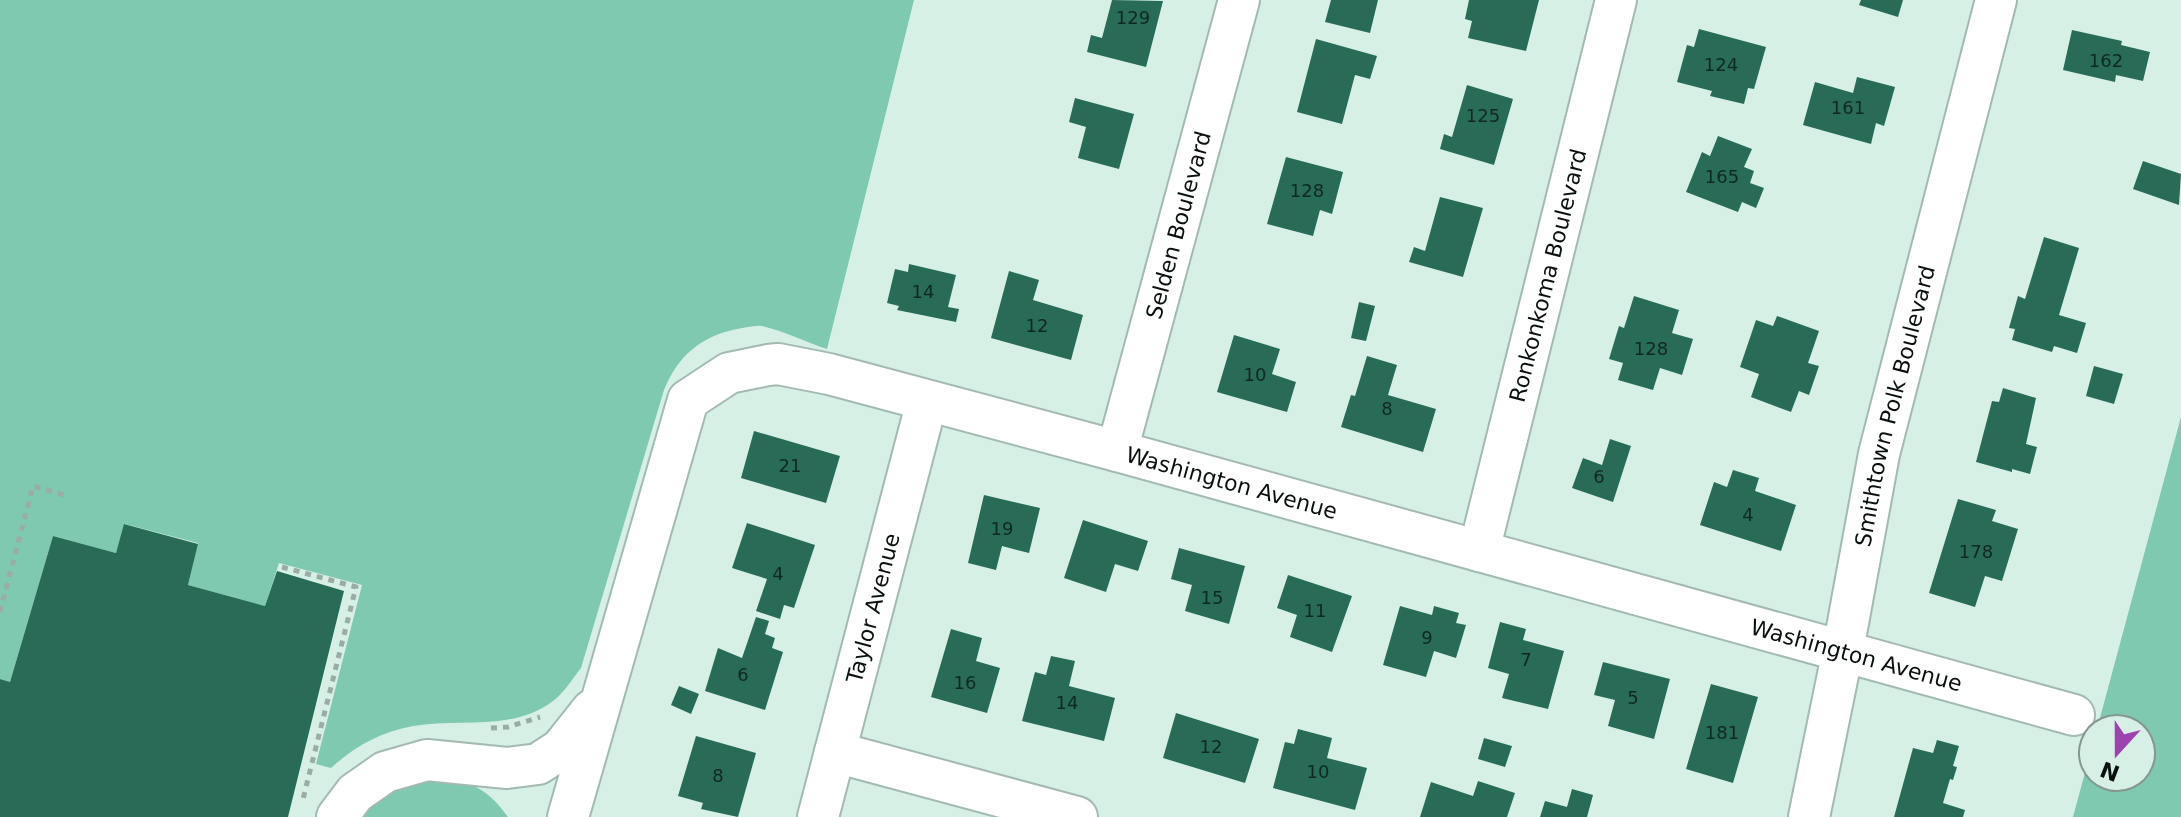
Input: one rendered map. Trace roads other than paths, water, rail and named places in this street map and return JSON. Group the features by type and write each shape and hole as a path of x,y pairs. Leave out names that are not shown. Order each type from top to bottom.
{"street":[{"name":"Selden Boulevard","path":"1117,451 1239,0"},
{"name":"Ronkonkoma Boulevard","path":"1479,551 1616,0"},
{"name":"Smithtown Polk Boulevard","path":"1809,817 1879,454 1996,0"},
{"name":"Washington Avenue","path":"568,817 688,400 729,373 778,364 829,374 1117,451 2074,715"},
{"name":"Taylor Avenue","path":"818,817 927,401"},
{"path":"337,817 355,793 385,772 427,760 507,768 538,764 561,749 582,726 603,693"},
{"path":"835,752 1077,817"}]}
